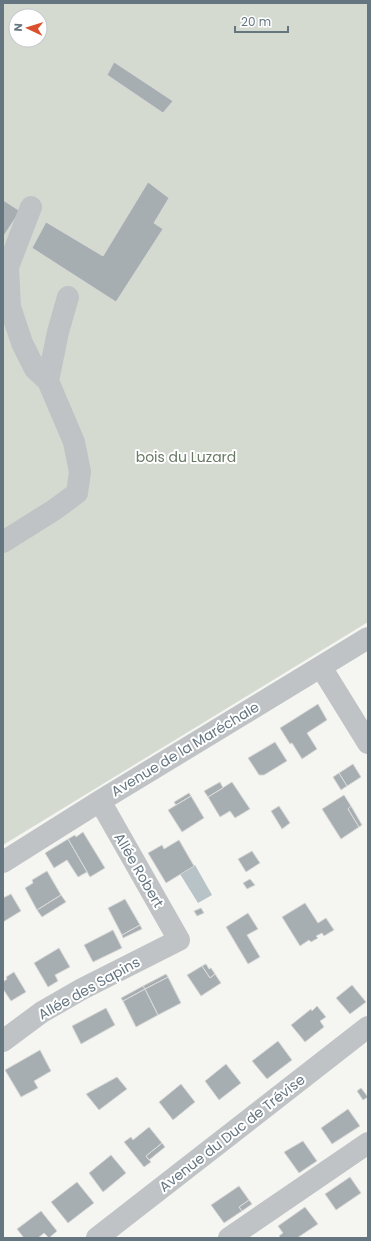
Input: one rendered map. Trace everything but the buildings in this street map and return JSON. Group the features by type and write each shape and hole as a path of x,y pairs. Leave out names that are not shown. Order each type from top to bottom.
{"street":[{"path":"3,542 54,510 77,493 80,472 74,442 48,381 35,369 22,343 10,307 8,267 31,207"},
{"path":"48,381 58,332 68,297"},
{"name":"Avenue de la Maréchale","path":"3,862 100,801 321,668 368,638"},
{"path":"321,668 368,743"},
{"name":"Allée Robert","path":"100,801 179,940"},
{"name":"Allée des Sapins","path":"3,1041 55,1004 179,940"},
{"name":"Avenue du Duc de Trévise","path":"97,1238 368,1027"},
{"path":"229,1238 368,1143"}],"green space":[{"name":"bois du Luzard","path":"3,3 368,3 368,622 3,845"}],"shaded area":[{"path":"195,865 212,895 198,903 180,874"}]}
